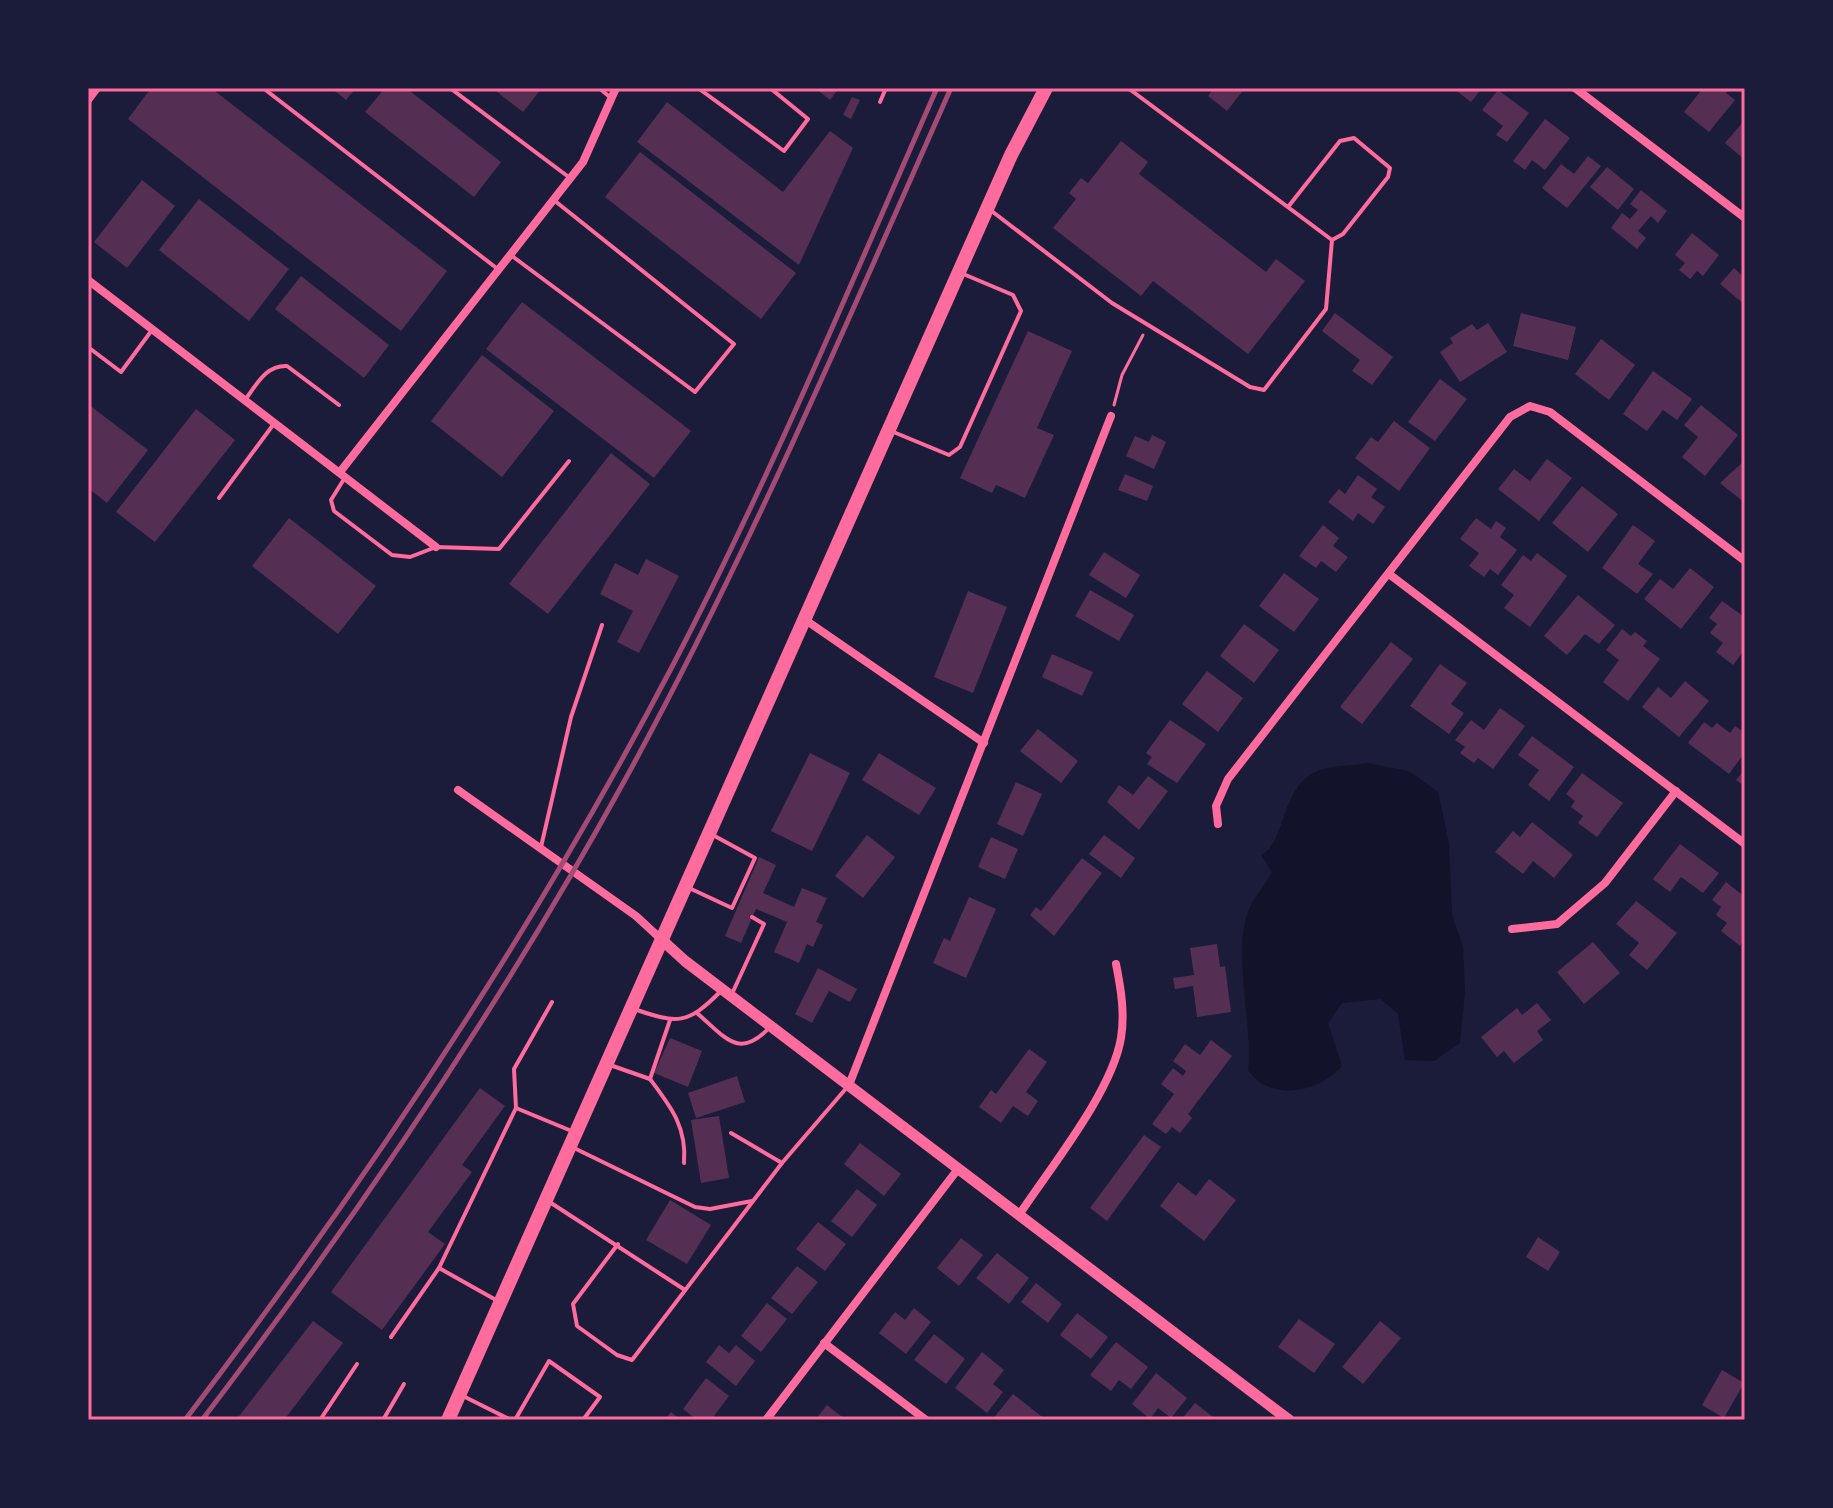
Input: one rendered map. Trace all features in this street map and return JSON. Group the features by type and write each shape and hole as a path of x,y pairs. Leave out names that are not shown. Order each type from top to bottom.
{"main road":[{"path":"448,1420 888,430 1046,88"}],"street":[{"path":"88,100 97,88"},
{"path":"343,475 583,162 616,88"},
{"path":"1575,88 1745,218"},
{"path":"88,280 436,547"},
{"path":"1218,824 1216,806 1228,779 1510,417 1530,406 1550,412 1745,561"},
{"path":"849,1085 1111,416"},
{"path":"1389,574 1745,844"},
{"path":"804,619 984,743"},
{"path":"458,790 636,916 727,993 1289,1420"},
{"path":"1512,929 1557,924 1605,883 1676,791"},
{"path":"1019,1215 1084,1118 1110,1070 1121,1039 1123,1000 1116,964"},
{"path":"766,1420 958,1169"},
{"path":"824,1343 926,1420"}],"lane":[{"path":"263,88 499,270"},
{"path":"450,88 570,178"},
{"path":"599,88 611,98"},
{"path":"698,88 784,151 808,119 770,88"},
{"path":"880,102 886,88"},
{"path":"1128,88 1332,240"},
{"path":"1288,207 1340,141 1354,138 1390,168 1388,177 1343,234 1332,240"},
{"path":"510,255 695,392 734,344 553,200"},
{"path":"988,208 1112,303 1250,387 1264,390 1326,309 1332,240"},
{"path":"888,430 949,455 960,447 1021,311 1013,295 959,272"},
{"path":"88,347 121,372 153,329"},
{"path":"245,400 267,371 278,365 287,366 339,405"},
{"path":"219,498 275,423"},
{"path":"343,475 331,500 334,511 392,555 410,557 436,547 499,549 569,461"},
{"path":"541,850 571,717 602,625"},
{"path":"686,886 734,909 755,858 709,833"},
{"path":"632,1008 678,1021 698,1014 727,993 764,924 752,917"},
{"path":"391,1337 439,1268 516,1108 514,1069 552,1002"},
{"path":"698,1014 731,1041 742,1045 754,1044 771,1026"},
{"path":"650,1079 670,1020"},
{"path":"607,1064 650,1079 678,1118 685,1141 684,1163"},
{"path":"618,1244 573,1304 577,1326 617,1355 632,1360 782,1163 849,1085"},
{"path":"516,1108 630,1175 695,1207 710,1209 755,1200"},
{"path":"731,1133 782,1163"},
{"path":"546,1200 685,1290"},
{"path":"439,1268 500,1302"},
{"path":"459,1394 513,1420 549,1361 600,1397 583,1420"},
{"path":"320,1420 357,1364"},
{"path":"383,1420 404,1384"}],"path":[{"path":"1111,416 1122,375 1147,324"}],"shaded area":[{"path":"1367,763 1409,771 1438,792 1449,843 1452,915 1463,946 1465,992 1460,1043 1434,1061 1405,1060 1398,1014 1381,999 1342,1003 1328,1023 1342,1066 1321,1083 1308,1088 1281,1090 1268,1087 1248,1070 1242,962 1245,920 1272,872 1261,855 1275,839 1296,789 1305,779 1323,769"}],"building":[{"path":"151,88 211,88 447,271 401,331 128,119"},
{"path":"331,88 356,88 346,100"},
{"path":"385,88 406,88 501,162 474,197 365,112"},
{"path":"492,88 542,88 523,112"},
{"path":"815,88 839,88 830,100"},
{"path":"1214,88 1245,88 1227,111 1208,96"},
{"path":"1453,88 1482,88 1471,102"},
{"path":"1703,88 1730,88 1726,93 1735,100 1709,132 1684,112"},
{"path":"1498,90 1529,113 1507,142 1496,135 1503,126 1482,110"},
{"path":"852,97 860,100 851,119 843,115"},
{"path":"667,102 783,192 830,131 853,148 799,265 637,142"},
{"path":"1545,119 1570,138 1545,170 1532,160 1525,170 1513,161"},
{"path":"1743,122 1745,124 1745,160 1725,143"},
{"path":"1121,141 1148,162 1139,174 1266,272 1276,259 1305,281 1248,354 1153,281 1141,296 1053,228 1076,199 1069,193 1081,178 1088,183"},
{"path":"640,152 796,273 761,319 605,197"},
{"path":"1588,156 1601,166 1567,208 1542,188 1561,164 1574,174"},
{"path":"1607,167 1634,189 1618,210 1590,187"},
{"path":"142,180 175,206 127,268 94,242"},
{"path":"1641,190 1667,211 1658,223 1651,216 1638,231 1646,238 1637,249 1611,228 1622,213 1630,219 1638,210 1630,204"},
{"path":"199,199 289,269 249,321 159,250"},
{"path":"1692,233 1719,255 1703,276 1697,271 1690,279 1679,270 1685,263 1675,255"},
{"path":"1734,268 1745,278 1745,305 1720,284"},
{"path":"301,276 389,345 364,378 275,309"},
{"path":"522,302 691,431 654,478 486,349"},
{"path":"1335,313 1393,357 1372,385 1352,371 1360,360 1322,331"},
{"path":"1521,313 1576,327 1568,360 1513,346"},
{"path":"1488,323 1507,352 1460,382 1440,352 1453,343 1450,338 1472,324 1477,330"},
{"path":"1028,331 1072,351 1037,428 1054,435 1025,498 996,485 992,493 960,478"},
{"path":"1601,339 1635,365 1609,400 1575,374"},
{"path":"482,355 554,411 502,477 431,421"},
{"path":"1653,371 1692,399 1677,420 1663,410 1647,431 1623,414"},
{"path":"1440,379 1467,399 1435,441 1408,422"},
{"path":"88,404 148,450 107,503 88,488"},
{"path":"1701,405 1738,435 1705,476 1682,457 1698,437 1684,425"},
{"path":"196,409 235,440 155,542 116,512"},
{"path":"1394,421 1430,448 1399,491 1355,458 1371,437 1378,442"},
{"path":"1152,435 1166,442 1154,469 1126,456 1135,436 1149,442"},
{"path":"611,453 650,484 548,614 509,584"},
{"path":"1547,459 1572,478 1539,521 1498,489 1514,469 1530,481"},
{"path":"1745,460 1745,503 1720,483"},
{"path":"1125,474 1153,486 1147,501 1118,490"},
{"path":"1358,475 1377,489 1371,497 1385,507 1373,524 1358,513 1353,521 1328,502 1339,489 1345,494"},
{"path":"1582,486 1618,514 1588,552 1552,523"},
{"path":"289,518 376,586 338,634 252,566"},
{"path":"1476,518 1491,529 1496,521 1506,528 1500,537 1517,550 1498,575 1490,569 1484,577 1469,566 1479,553 1460,539"},
{"path":"1323,525 1339,538 1333,546 1348,557 1336,572 1321,561 1316,568 1299,556"},
{"path":"1633,525 1655,541 1638,564 1653,574 1637,594 1602,568"},
{"path":"1104,552 1140,575 1126,598 1089,575"},
{"path":"1537,553 1567,576 1530,627 1504,608 1514,595 1501,585 1523,555 1531,561"},
{"path":"646,559 679,576 639,653 617,642 633,611 600,594 615,563 638,575"},
{"path":"1690,568 1714,587 1681,629 1644,599 1660,579 1673,589"},
{"path":"1284,573 1319,599 1294,632 1259,606"},
{"path":"1090,590 1134,615 1119,641 1075,616"},
{"path":"968,591 1007,607 973,693 934,677"},
{"path":"1578,595 1615,625 1599,644 1585,634 1567,655 1544,636"},
{"path":"1722,601 1743,616 1745,613 1745,649 1733,665 1716,652 1723,643 1710,633 1717,624 1709,618"},
{"path":"1244,624 1279,650 1254,683 1220,656"},
{"path":"1622,629 1631,636 1635,632 1647,641 1643,646 1660,659 1628,701 1603,682 1619,660 1606,650"},
{"path":"1391,642 1413,659 1362,724 1340,707"},
{"path":"1052,654 1093,672 1082,696 1042,677"},
{"path":"1440,664 1467,683 1451,704 1464,713 1449,734 1410,706"},
{"path":"1207,671 1243,698 1218,732 1182,704"},
{"path":"1685,681 1709,701 1679,737 1642,707 1658,687 1671,698"},
{"path":"1500,708 1525,726 1493,769 1478,758 1474,763 1460,753 1465,747 1455,740 1471,720 1484,730"},
{"path":"1170,720 1206,744 1177,783 1147,764 1152,757 1146,753"},
{"path":"1704,722 1712,728 1717,723 1730,733 1735,726 1745,733 1745,752 1729,774 1688,743"},
{"path":"1038,729 1078,761 1061,783 1020,751"},
{"path":"1532,736 1574,767 1549,801 1528,785 1539,770 1518,755"},
{"path":"810,753 850,773 812,851 771,831"},
{"path":"879,753 936,788 919,815 862,780"},
{"path":"1745,769 1745,787 1736,780"},
{"path":"1582,773 1623,803 1597,837 1578,823 1583,816 1571,807 1575,801 1566,794"},
{"path":"1148,776 1168,791 1139,830 1107,802 1119,785 1133,795"},
{"path":"1016,782 1042,794 1023,836 997,824"},
{"path":"1532,822 1573,855 1554,878 1533,861 1523,874 1495,852 1513,831 1520,837"},
{"path":"867,835 895,857 863,898 835,876"},
{"path":"1104,835 1135,858 1121,878 1089,854"},
{"path":"991,837 1018,849 1005,879 978,867"},
{"path":"1680,844 1719,873 1703,893 1681,877 1670,892 1653,879"},
{"path":"759,857 776,865 763,893 794,907 802,888 827,898 816,922 823,925 813,947 807,944 799,963 774,952 787,922 756,909 741,943 725,936"},
{"path":"1082,858 1102,873 1054,936 1030,915 1036,907 1041,911"},
{"path":"1726,882 1745,897 1745,940 1740,946 1721,931 1727,923 1716,915 1721,907 1712,900"},
{"path":"969,897 996,909 966,978 933,963 944,938 950,941"},
{"path":"1636,901 1677,933 1647,970 1629,955 1639,943 1616,924"},
{"path":"1593,942 1620,973 1584,1004 1557,972"},
{"path":"1217,944 1220,967 1225,966 1231,1012 1197,1017 1193,986 1175,989 1173,978 1194,975 1190,948"},
{"path":"818,968 857,989 850,1002 829,991 812,1023 795,1014"},
{"path":"1537,1003 1551,1020 1537,1031 1543,1040 1514,1063 1504,1051 1497,1057 1481,1037 1517,1008 1522,1015"},
{"path":"670,1038 702,1051 688,1087 654,1073"},
{"path":"1211,1040 1232,1056 1188,1114 1192,1118 1180,1133 1172,1127 1166,1134 1152,1124 1174,1094 1161,1084 1173,1068 1183,1076 1186,1071 1173,1061 1185,1044 1200,1055"},
{"path":"1029,1049 1047,1062 1026,1092 1038,1101 1028,1116 1013,1106 1001,1123 979,1107 991,1090 996,1094"},
{"path":"737,1076 745,1102 696,1118 688,1093"},
{"path":"480,1088 505,1106 462,1165 472,1172 428,1232 445,1244 382,1330 331,1292"},
{"path":"719,1116 729,1178 701,1183 691,1120"},
{"path":"1144,1135 1161,1147 1107,1221 1090,1208"},
{"path":"860,1143 901,1174 884,1196 844,1164"},
{"path":"1209,1179 1236,1200 1204,1241 1160,1206 1178,1182 1196,1196"},
{"path":"857,1189 877,1205 852,1237 831,1221"},
{"path":"670,1200 711,1225 687,1264 646,1240"},
{"path":"818,1222 846,1244 825,1271 796,1249"},
{"path":"1538,1237 1560,1252 1548,1271 1526,1257"},
{"path":"961,1238 983,1255 959,1286 937,1268"},
{"path":"997,1253 1029,1278 1009,1304 976,1278"},
{"path":"797,1266 818,1282 792,1314 771,1298"},
{"path":"1036,1283 1062,1304 1048,1323 1021,1302"},
{"path":"767,1303 787,1319 761,1352 741,1336"},
{"path":"914,1308 931,1322 906,1354 879,1333 895,1312 905,1320"},
{"path":"1077,1313 1108,1337 1091,1359 1060,1335"},
{"path":"1299,1319 1335,1344 1314,1373 1278,1347"},
{"path":"313,1321 343,1343 284,1420 236,1420"},
{"path":"1380,1321 1401,1338 1363,1384 1342,1367"},
{"path":"934,1334 965,1359 946,1384 914,1360"},
{"path":"1116,1342 1148,1367 1131,1389 1119,1380 1111,1391 1090,1375"},
{"path":"719,1345 729,1353 736,1345 755,1361 736,1386 706,1362"},
{"path":"982,1352 1004,1370 993,1384 1003,1392 987,1413 955,1388"},
{"path":"1722,1370 1744,1383 1724,1418 1702,1405"},
{"path":"1156,1373 1187,1398 1171,1418 1158,1408 1150,1419 1132,1404"},
{"path":"706,1378 729,1396 711,1420 697,1420 683,1409"},
{"path":"1013,1394 1046,1420 992,1420"},
{"path":"1195,1403 1217,1420 1181,1420"},
{"path":"827,1405 846,1420 815,1420"},
{"path":"671,1412 681,1420 665,1420"}],"railway":[{"path":"185,1420 319,1238 446,1052 564,861 620,763 710,593 744,521 937,88"},
{"path":"202,1420 372,1187 478,1027 579,862 714,609 835,349 951,88"}]}
